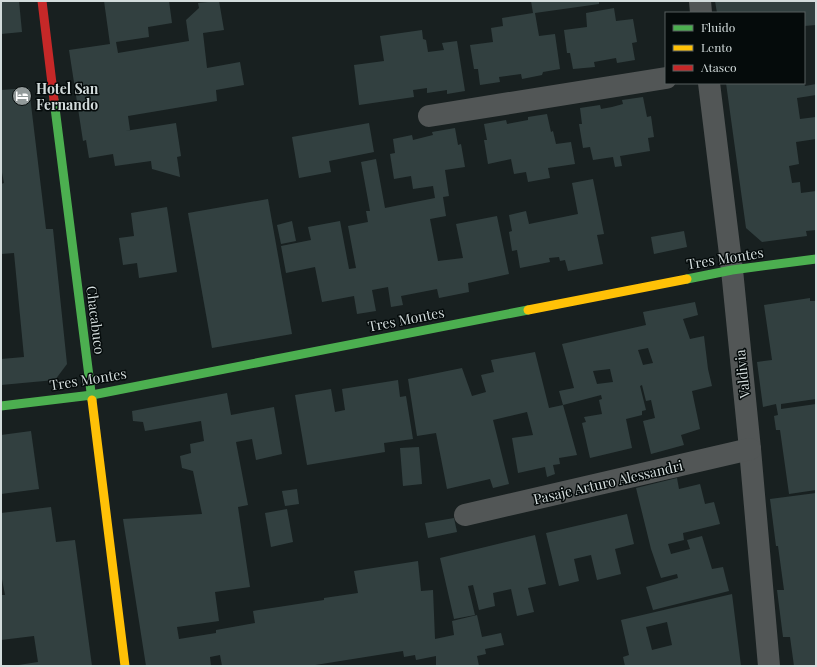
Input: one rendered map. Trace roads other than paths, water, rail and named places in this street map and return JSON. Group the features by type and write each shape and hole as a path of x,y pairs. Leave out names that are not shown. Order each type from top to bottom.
{"street":[{"name":"Chacabuco","path":"42,1 125,666"},
{"path":"700,1 701,12"},
{"path":"429,116 665,78"},
{"name":"Valdivia","path":"709,84 732,270 750,448 769,666"},
{"name":"Tres Montes","path":"1,406 92,394 732,270 816,259"},
{"name":"Pasaje Arturo Alessandri","path":"465,515 750,448"}],"place":[{"name":"Hotel San Fernando","path":"22,96"}]}
